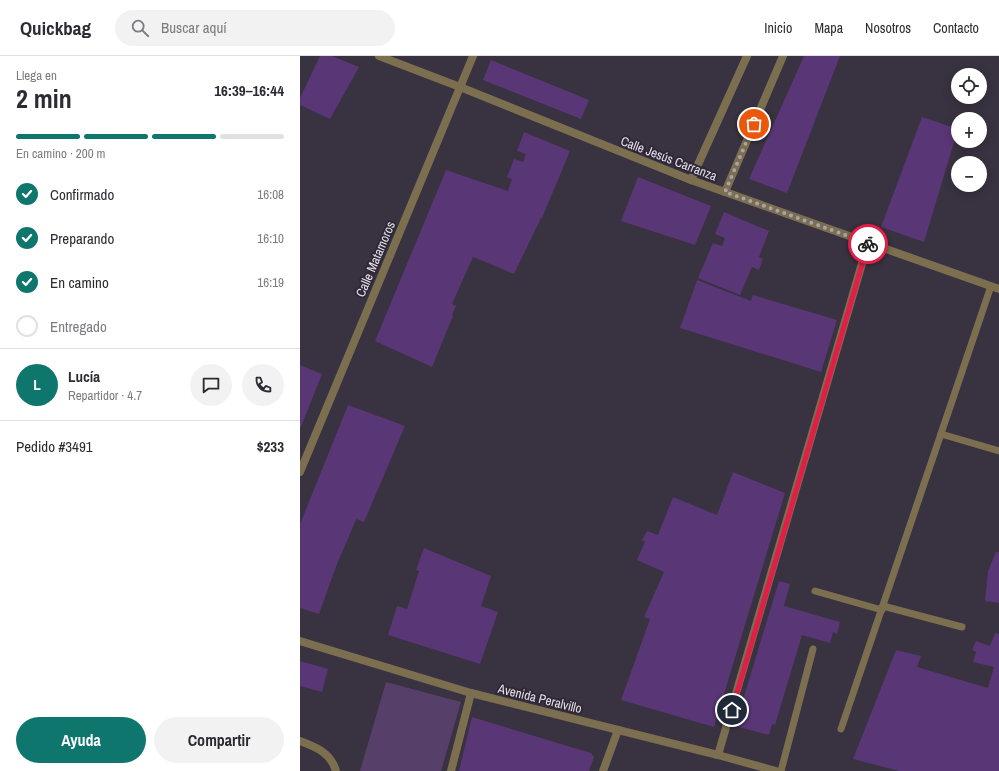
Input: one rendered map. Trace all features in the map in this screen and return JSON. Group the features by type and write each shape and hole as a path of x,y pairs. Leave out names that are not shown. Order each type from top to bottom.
{"street":[{"name":"Calle Jesús Carranza","path":"380,56 690,180 995,287"},
{"name":"Calle Matamoros","path":"300,472 473,56"},
{"path":"690,180 747,56"},
{"path":"725,192 783,56"},
{"path":"718,755 868,243"},
{"name":"Avenida Peralvillo","path":"300,641 471,693 776,771"},
{"path":"451,771 471,693"},
{"path":"603,771 618,730"},
{"path":"300,741 319,749 327,755 332,761 336,771"}],"lane":[{"path":"841,729 942,434 995,287"},
{"path":"942,434 999,451"},
{"path":"815,591 962,626"},
{"path":"781,771 813,649"}],"shaded area":[{"path":"386,682 461,702 441,771 360,771"}],"building":[{"path":"320,56 332,56 359,67 330,119 300,105 300,98"},
{"path":"804,56 840,56 787,193 749,179"},
{"path":"491,60 589,100 581,119 483,80"},
{"path":"922,117 951,127 951,148 952,148 924,242 881,227"},
{"path":"524,132 570,151 542,218 514,274 473,257 452,304 456,306 452,315 453,316 432,367 375,341 446,170 508,191 512,179 507,177 514,159 523,162 526,154 517,151"},
{"path":"638,177 711,206 695,245 621,221"},
{"path":"724,212 769,231 759,257 763,259 759,270 752,267 740,295 698,278 713,243 722,246 725,238 715,234"},
{"path":"697,280 751,301 753,295 837,320 821,372 680,328"},
{"path":"300,365 322,374 300,429"},
{"path":"348,405 405,426 364,522 356,519 337,564 319,614 300,608 300,524"},
{"path":"733,472 785,493 714,727 621,700 650,619 644,617 664,572 637,560 645,542 642,540 647,531 658,535 673,497 717,515"},
{"path":"424,548 491,576 481,606 498,612 480,664 388,635 397,606 407,609 419,571 416,570"},
{"path":"996,552 999,552 999,603 985,601 988,571"},
{"path":"779,581 790,584 784,606 840,622 837,634 833,632 830,643 802,635 775,725 772,724 769,735 735,726"},
{"path":"995,633 999,634 999,771 899,771 853,759 896,650 921,656 917,667 988,688 994,667 973,662 976,652 972,650 976,641 990,646"},
{"path":"300,661 328,669 322,692 300,686"},
{"path":"472,717 591,753 594,757 589,771 459,771"}],"way so far":[{"path":"754,124 725,192 868,244"}],"route":[{"path":"732,710 868,244"}]}
